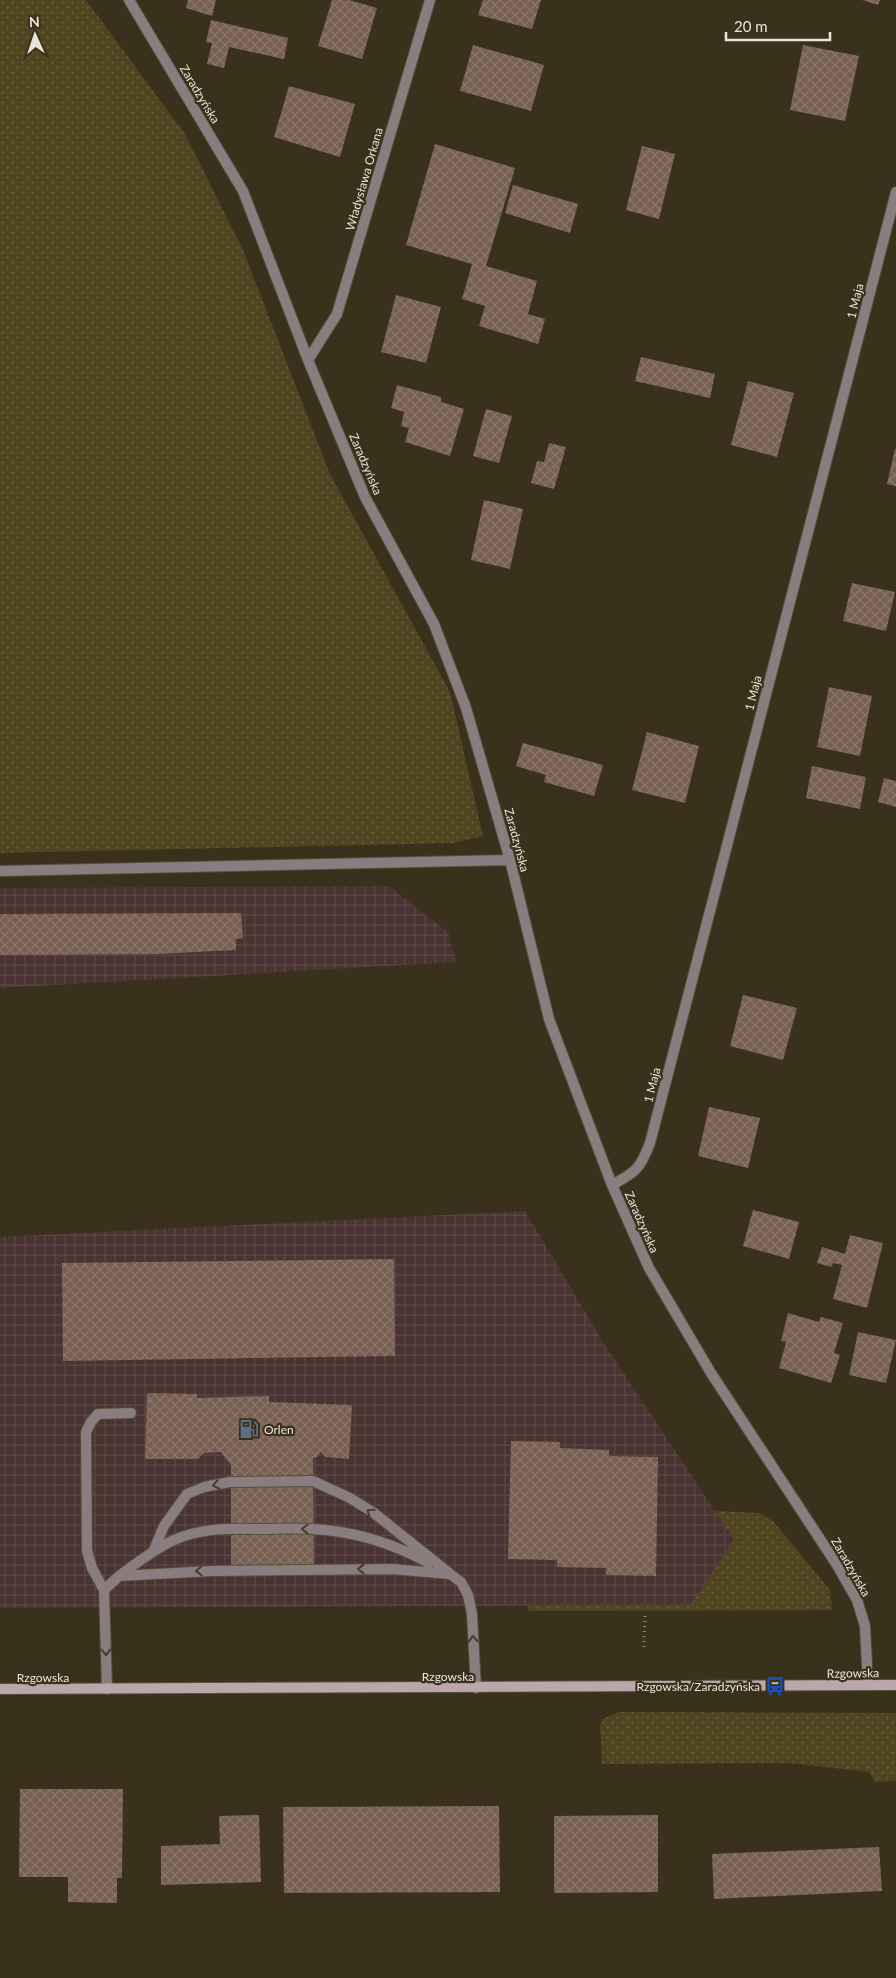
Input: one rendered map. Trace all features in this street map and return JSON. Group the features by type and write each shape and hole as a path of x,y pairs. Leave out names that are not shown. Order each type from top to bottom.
{"main road":[{"name":"Rzgowska","path":"0,1689 896,1685"}],"street":[{"name":"Zaradzyńska","path":"128,0 243,190 308,360 365,498 434,624 466,708 510,860 549,1020 612,1185 649,1268 710,1373 837,1565 857,1600 865,1626 868,1685"},
{"name":"Władysława Orkana","path":"308,360 337,314 430,0"},
{"name":"1 Maja","path":"612,1185 633,1174 643,1162 650,1143 896,192"},
{"path":"0,871 510,860"},
{"path":"107,1689 104,1590 92,1568 88,1551 86,1432 98,1414 131,1413"},
{"path":"153,1552 164,1526 188,1494 204,1487 230,1482 312,1481 350,1498 374,1513 461,1582 468,1595 472,1614 476,1688"},
{"path":"104,1590 119,1576 174,1540 205,1530 231,1528 315,1529 379,1541 408,1552 450,1574"},
{"path":"119,1576 212,1570 362,1569 420,1570 450,1574"}],"path":[{"path":"644,1647 645,1614"}],"shaded area":[{"path":"0,0 86,0 185,134 243,250 330,474 450,692 483,836 453,843 0,853"},
{"path":"389,886 448,932 456,962 0,988 0,888"},
{"path":"525,1211 605,1345 734,1540 691,1605 0,1608 0,1237"},
{"path":"715,1511 759,1513 773,1521 830,1590 832,1610 529,1611 527,1604 691,1604 734,1540"},
{"path":"618,1712 896,1713 896,1781 875,1782 869,1772 789,1763 602,1764 600,1726 603,1719"}],"building":[{"path":"188,0 216,0 212,16 186,8"},
{"path":"332,0 349,0 377,8 362,59 318,46"},
{"path":"483,0 541,0 532,29 478,15"},
{"path":"862,0 880,0 878,5"},
{"path":"211,20 288,38 284,59 229,47 224,68 207,64 212,43 206,42"},
{"path":"473,45 544,65 531,111 460,91"},
{"path":"803,45 859,56 845,121 790,110"},
{"path":"289,86 355,104 340,157 274,137"},
{"path":"435,144 515,168 486,266 537,281 528,314 545,319 538,344 479,326 485,306 462,299 472,264 406,245"},
{"path":"642,146 675,154 659,219 626,210"},
{"path":"513,185 578,204 570,233 505,213"},
{"path":"396,295 441,307 426,363 381,352"},
{"path":"641,357 715,374 710,398 635,381"},
{"path":"748,381 794,393 777,457 731,445"},
{"path":"397,385 441,397 441,402 464,409 450,456 405,442 409,428 401,426 404,412 391,408"},
{"path":"486,409 512,416 499,463 473,456"},
{"path":"549,443 566,447 554,489 531,483 537,461 544,462"},
{"path":"896,449 896,486 887,484"},
{"path":"484,500 523,509 510,569 471,560"},
{"path":"852,583 895,592 886,631 843,621"},
{"path":"829,687 872,696 860,756 817,747"},
{"path":"647,732 699,746 685,803 632,790"},
{"path":"523,743 603,765 594,796 544,782 546,775 516,766"},
{"path":"812,766 866,777 860,809 806,798"},
{"path":"884,778 896,781 896,807 878,802"},
{"path":"241,913 243,938 236,939 236,950 156,954 0,955 0,914"},
{"path":"743,995 797,1008 783,1060 730,1046"},
{"path":"709,1107 760,1118 748,1168 698,1156"},
{"path":"753,1210 799,1222 789,1259 743,1246"},
{"path":"850,1235 883,1243 867,1308 833,1299 842,1265 833,1263 831,1267 817,1263 822,1247 845,1254"},
{"path":"394,1259 395,1356 63,1361 62,1263"},
{"path":"788,1313 819,1322 821,1317 843,1323 834,1353 840,1355 831,1383 779,1368 786,1342 781,1341"},
{"path":"858,1332 896,1340 886,1383 849,1375"},
{"path":"147,1393 197,1394 197,1398 269,1396 269,1402 352,1405 349,1459 326,1457 321,1452 317,1457 313,1458 314,1573 231,1572 231,1465 221,1452 204,1453 198,1459 145,1459"},
{"path":"511,1441 560,1442 560,1448 609,1450 609,1456 658,1457 656,1576 606,1575 606,1568 557,1567 557,1560 508,1559"},
{"path":"20,1789 123,1789 122,1878 117,1878 117,1903 68,1902 68,1877 19,1877"},
{"path":"499,1806 500,1892 284,1893 283,1807"},
{"path":"259,1815 261,1882 161,1885 161,1846 220,1844 219,1816"},
{"path":"658,1815 658,1892 554,1893 554,1816"},
{"path":"879,1847 882,1891 714,1899 712,1854"}],"place":[{"name":"Orlen","path":"249,1429"},
{"name":"Rzgowska/Zaradzyńska","path":"775,1686"}]}
